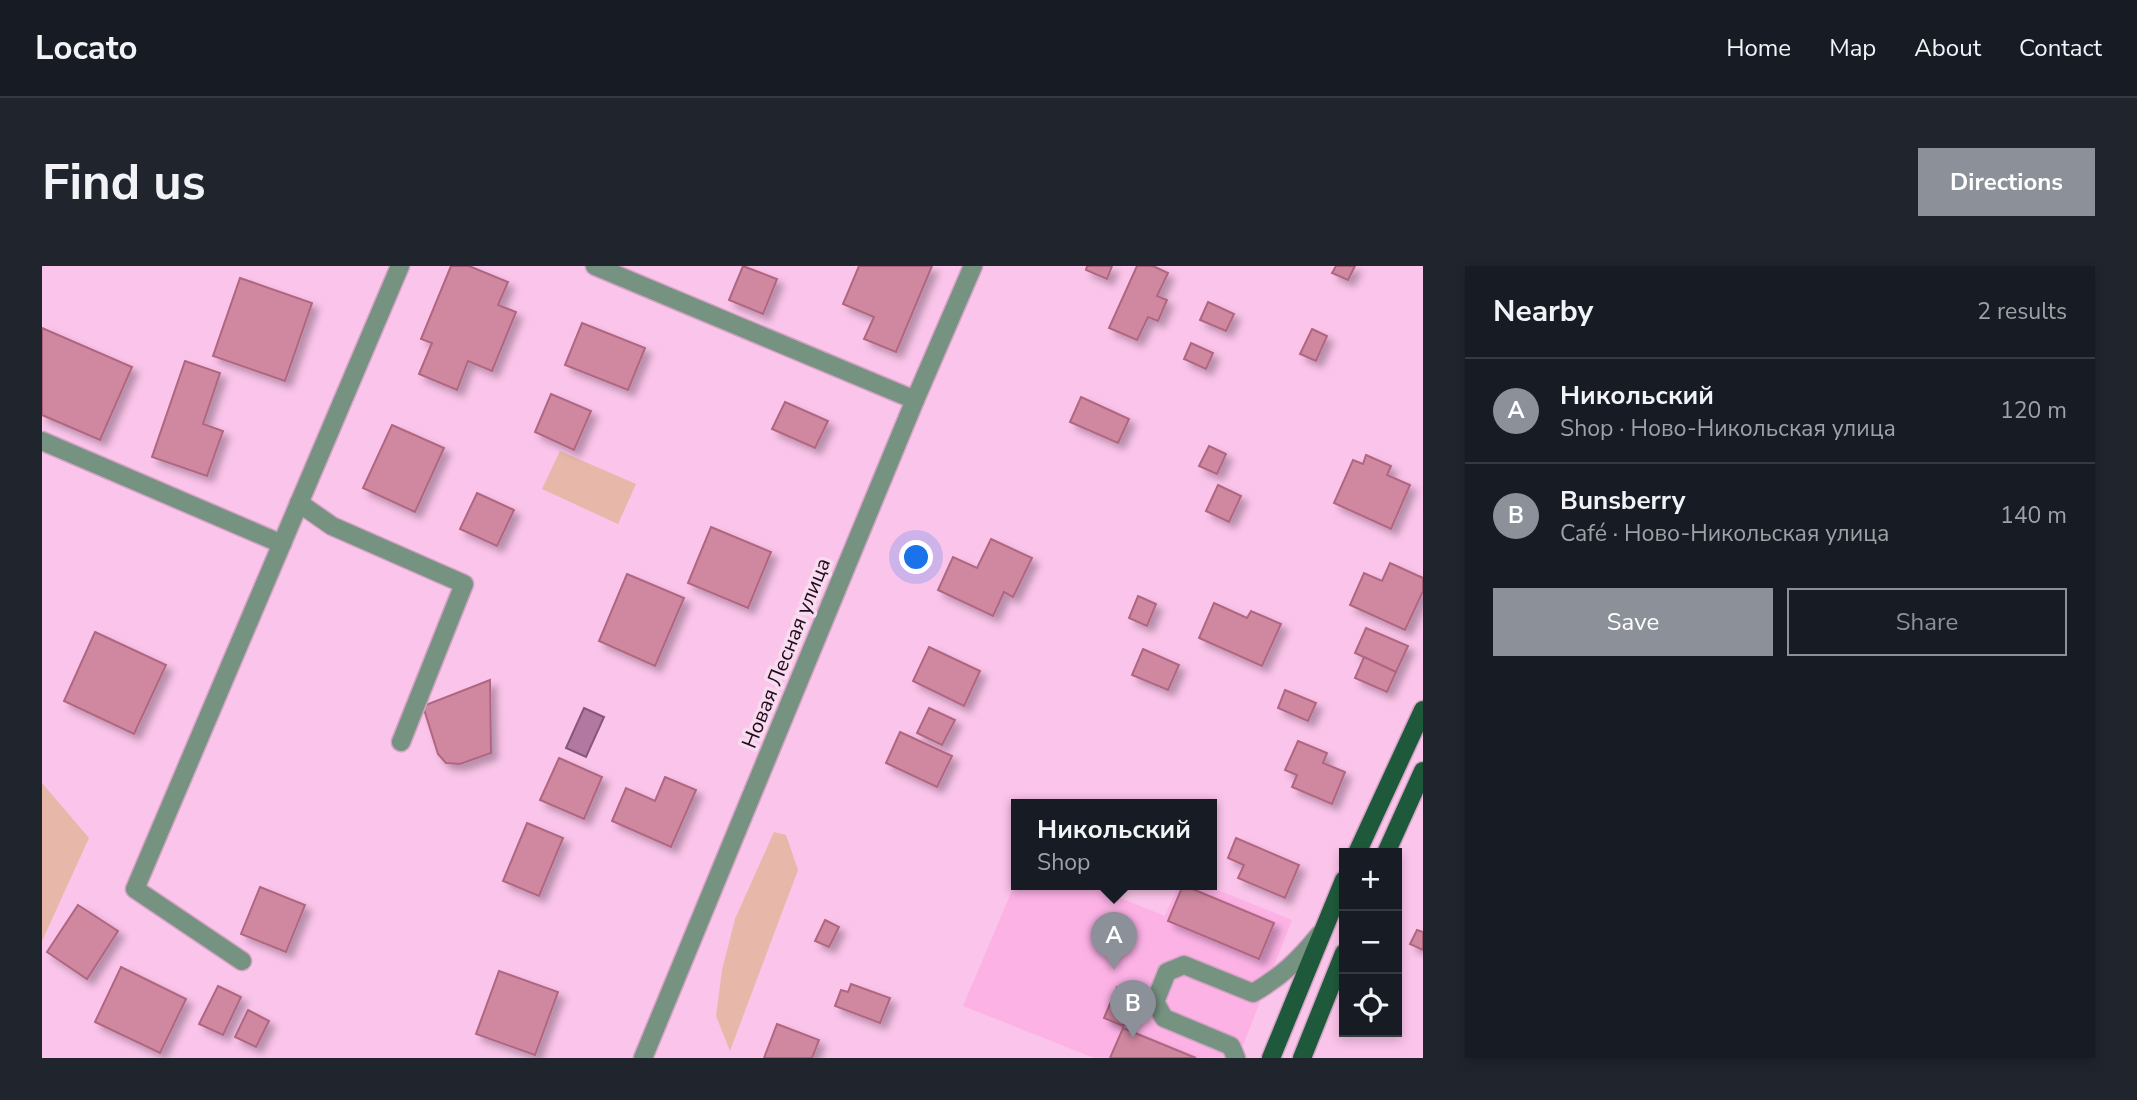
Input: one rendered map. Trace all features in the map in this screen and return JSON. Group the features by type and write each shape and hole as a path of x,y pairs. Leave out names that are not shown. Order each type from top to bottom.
{"main road":[{"path":"1359,848 1423,710"},
{"path":"1388,848 1423,771"},
{"path":"1271,1058 1339,892"},
{"path":"1302,1058 1339,966"}],"street":[{"path":"242,961 135,889 400,266"},
{"path":"595,266 915,400"},
{"name":"Новая Лесная улица","path":"643,1058 973,266"},
{"path":"42,441 282,544"},
{"path":"299,503 332,526 464,584 401,742"},
{"path":"1236,1058 1231,1046 1164,1018 1155,1002 1167,972 1184,965 1252,993 1277,979 1300,958 1324,928"}],"shaded area":[{"path":"560,451 636,484 618,524 542,489"},
{"path":"584,708 604,717 586,757 566,748"},
{"path":"42,783 89,838 42,941"},
{"path":"774,832 786,835 798,870 730,1051 716,1016 722,970 735,919"},
{"path":"1012,890 1100,890 1165,916 1176,890 1217,890 1292,920 1238,1058 1094,1058 963,1006"}],"building":[{"path":"451,266 469,266 508,282 498,305 516,312 492,371 468,361 457,390 419,374 432,343 421,339"},
{"path":"743,266 777,279 763,314 729,300"},
{"path":"859,266 932,266 896,352 864,339 874,317 843,304"},
{"path":"1087,266 1112,266 1107,279 1086,270"},
{"path":"1137,266 1153,266 1168,273 1157,296 1167,300 1158,321 1148,317 1137,340 1109,328"},
{"path":"1336,266 1355,266 1348,280 1332,273"},
{"path":"240,278 312,303 285,381 213,356"},
{"path":"1208,302 1234,314 1226,331 1200,320"},
{"path":"582,323 645,348 628,390 565,365"},
{"path":"42,328 132,367 100,440 42,415"},
{"path":"1312,329 1327,336 1316,361 1300,354"},
{"path":"1191,343 1213,353 1206,369 1184,359"},
{"path":"185,361 220,373 203,424 223,431 207,476 152,457"},
{"path":"551,394 591,411 574,450 535,432"},
{"path":"1081,397 1129,419 1118,443 1070,422"},
{"path":"785,402 828,421 815,448 772,429"},
{"path":"392,425 444,448 415,512 363,488"},
{"path":"1209,446 1226,454 1217,474 1199,466"},
{"path":"1366,455 1391,466 1387,475 1410,485 1391,529 1334,503 1353,460 1363,464"},
{"path":"1218,485 1241,496 1229,522 1206,511"},
{"path":"477,493 514,510 497,546 460,529"},
{"path":"711,527 771,552 748,608 688,583"},
{"path":"991,539 1032,558 1013,597 1004,592 993,616 938,590 953,557 977,568"},
{"path":"1390,563 1423,578 1423,591 1405,630 1350,605 1364,573 1382,581"},
{"path":"627,574 684,598 655,666 599,641"},
{"path":"1138,596 1156,604 1147,626 1129,618"},
{"path":"1214,603 1247,618 1251,611 1281,624 1262,666 1199,638"},
{"path":"1366,628 1408,646 1396,672 1355,653"},
{"path":"95,632 166,665 134,734 64,701"},
{"path":"929,647 980,671 964,706 913,681"},
{"path":"1143,649 1179,665 1168,690 1132,675"},
{"path":"1364,657 1396,672 1387,692 1355,678"},
{"path":"490,680 491,753 460,764 446,763 438,754 423,706"},
{"path":"1285,690 1316,703 1308,721 1278,708"},
{"path":"929,708 955,720 942,745 917,733"},
{"path":"900,732 952,756 937,787 886,763"},
{"path":"1298,741 1327,753 1323,763 1345,772 1332,804 1292,787 1297,775 1285,770"},
{"path":"559,758 602,777 584,819 540,800"},
{"path":"665,777 696,790 671,847 612,821 626,788 655,801"},
{"path":"527,823 563,838 539,896 503,881"},
{"path":"1236,838 1299,865 1285,898 1238,878 1244,865 1228,858"},
{"path":"260,887 305,905 286,952 241,934"},
{"path":"1181,890 1195,890 1274,923 1259,959 1168,921"},
{"path":"78,905 118,931 87,979 47,952"},
{"path":"825,920 839,927 829,947 815,941"},
{"path":"1417,930 1423,932 1423,950 1410,944"},
{"path":"121,967 186,999 160,1053 95,1022"},
{"path":"499,971 558,992 535,1055 476,1034"},
{"path":"851,984 890,998 880,1023 835,1006 841,990 848,992"},
{"path":"218,986 241,997 223,1035 199,1024"},
{"path":"1117,987 1135,994 1123,1026 1104,1018"},
{"path":"248,1010 269,1021 256,1047 235,1037"},
{"path":"777,1024 819,1040 812,1058 764,1058"},
{"path":"1123,1028 1196,1058 1110,1058"}],"place":[{"name":"Никольский","path":"1114,970"},
{"name":"Bunsberry","path":"1133,1038"}]}
